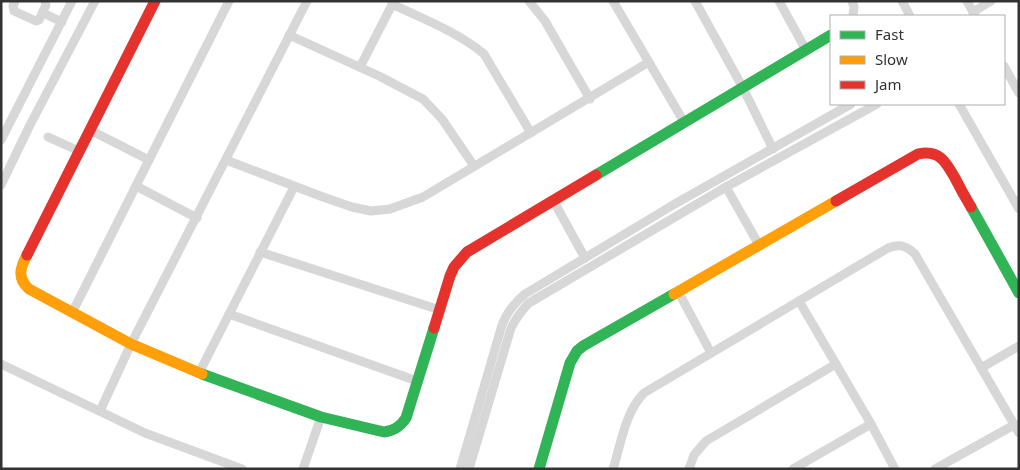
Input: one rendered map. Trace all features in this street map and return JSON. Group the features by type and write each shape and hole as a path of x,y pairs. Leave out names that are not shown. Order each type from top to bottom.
{"street":[{"path":"16,1 13,6 14,11 34,21 39,20 43,13 46,5 45,1"},
{"path":"1,140 4,127 72,1"},
{"path":"1,185 94,1"},
{"path":"155,1 19,272 20,279 24,285 131,344 199,373 321,417 384,432 393,431 401,426 406,418 454,267 460,259 475,246 830,36"},
{"path":"72,313 229,1"},
{"path":"100,411 131,344 307,1"},
{"path":"530,1 545,21 590,98"},
{"path":"613,1 684,122"},
{"path":"695,1 743,88 773,148"},
{"path":"779,1 806,50"},
{"path":"852,1 854,7 853,15"},
{"path":"902,1 909,15"},
{"path":"967,1 974,14 991,1"},
{"path":"360,67 393,3 474,45 484,54 531,133"},
{"path":"43,13 62,22"},
{"path":"290,35 412,92 432,107 474,166"},
{"path":"226,160 294,187 352,207 371,211 390,209 423,198 649,62"},
{"path":"1005,68 1019,93"},
{"path":"460,469 502,325 509,311 525,294 643,223 849,105"},
{"path":"469,469 512,328 518,314 529,303 726,187 875,105"},
{"path":"960,105 1019,209"},
{"path":"90,130 149,160"},
{"path":"48,137 79,151"},
{"path":"539,469 570,363 577,351 589,342 918,154 933,153 945,161 1019,293"},
{"path":"136,186 197,218"},
{"path":"199,373 294,187"},
{"path":"726,187 758,245"},
{"path":"553,200 585,258"},
{"path":"643,223 649,232"},
{"path":"613,469 630,414 638,399 651,388 895,245 909,248 915,254 1016,429 935,469"},
{"path":"260,252 440,310"},
{"path":"678,291 711,353"},
{"path":"799,301 895,469"},
{"path":"229,314 417,381"},
{"path":"981,368 1019,346"},
{"path":"1,364 145,433 242,469"},
{"path":"688,469 694,455 706,441 836,364"},
{"path":"303,469 321,417"},
{"path":"793,469 871,424"}],"traffic: fast":[{"path":"596,175 830,36"},
{"path":"971,207 1019,293"},
{"path":"539,469 570,363 577,351 674,294"},
{"path":"202,374 321,417 384,432 394,430 406,418 434,328"}],"traffic: slow":[{"path":"674,294 836,201"},
{"path":"27,255 21,277 29,289 131,344 202,374"}],"traffic: jam":[{"path":"27,255 155,1"},
{"path":"836,201 918,154 931,153 937,155 945,162 971,207"},
{"path":"434,328 450,276 454,267 467,252 596,175"}]}
